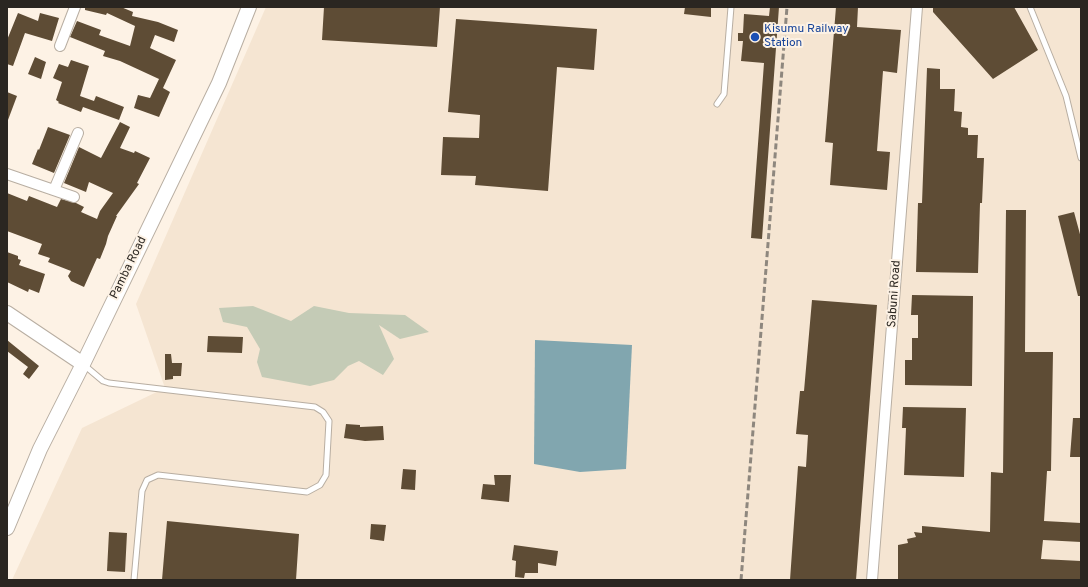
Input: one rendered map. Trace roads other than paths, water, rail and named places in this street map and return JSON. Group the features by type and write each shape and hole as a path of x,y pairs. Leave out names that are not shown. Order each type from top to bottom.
{"main road":[{"name":"Pamba Road","path":"7,528 40,449 83,364 219,83 249,7"},
{"path":"7,313 83,364"}],"street":[{"path":"60,46 75,7"},
{"name":"Sabuni Road","path":"872,580 917,7"},
{"path":"54,190 78,133"},
{"path":"7,174 74,197"}],"lane":[{"path":"717,104 724,94 731,7"},
{"path":"1030,7 1066,96 1081,158"},
{"path":"83,364 109,383 315,407 323,412 329,421 326,475 320,485 308,492 158,474 147,480 142,491 134,580"}],"water":[{"path":"535,340 632,345 626,469 580,472 534,464"}],"railway":[{"path":"741,580 787,7"}],"place":[{"name":"Kisumu Railway Station","path":"755,37"}]}
